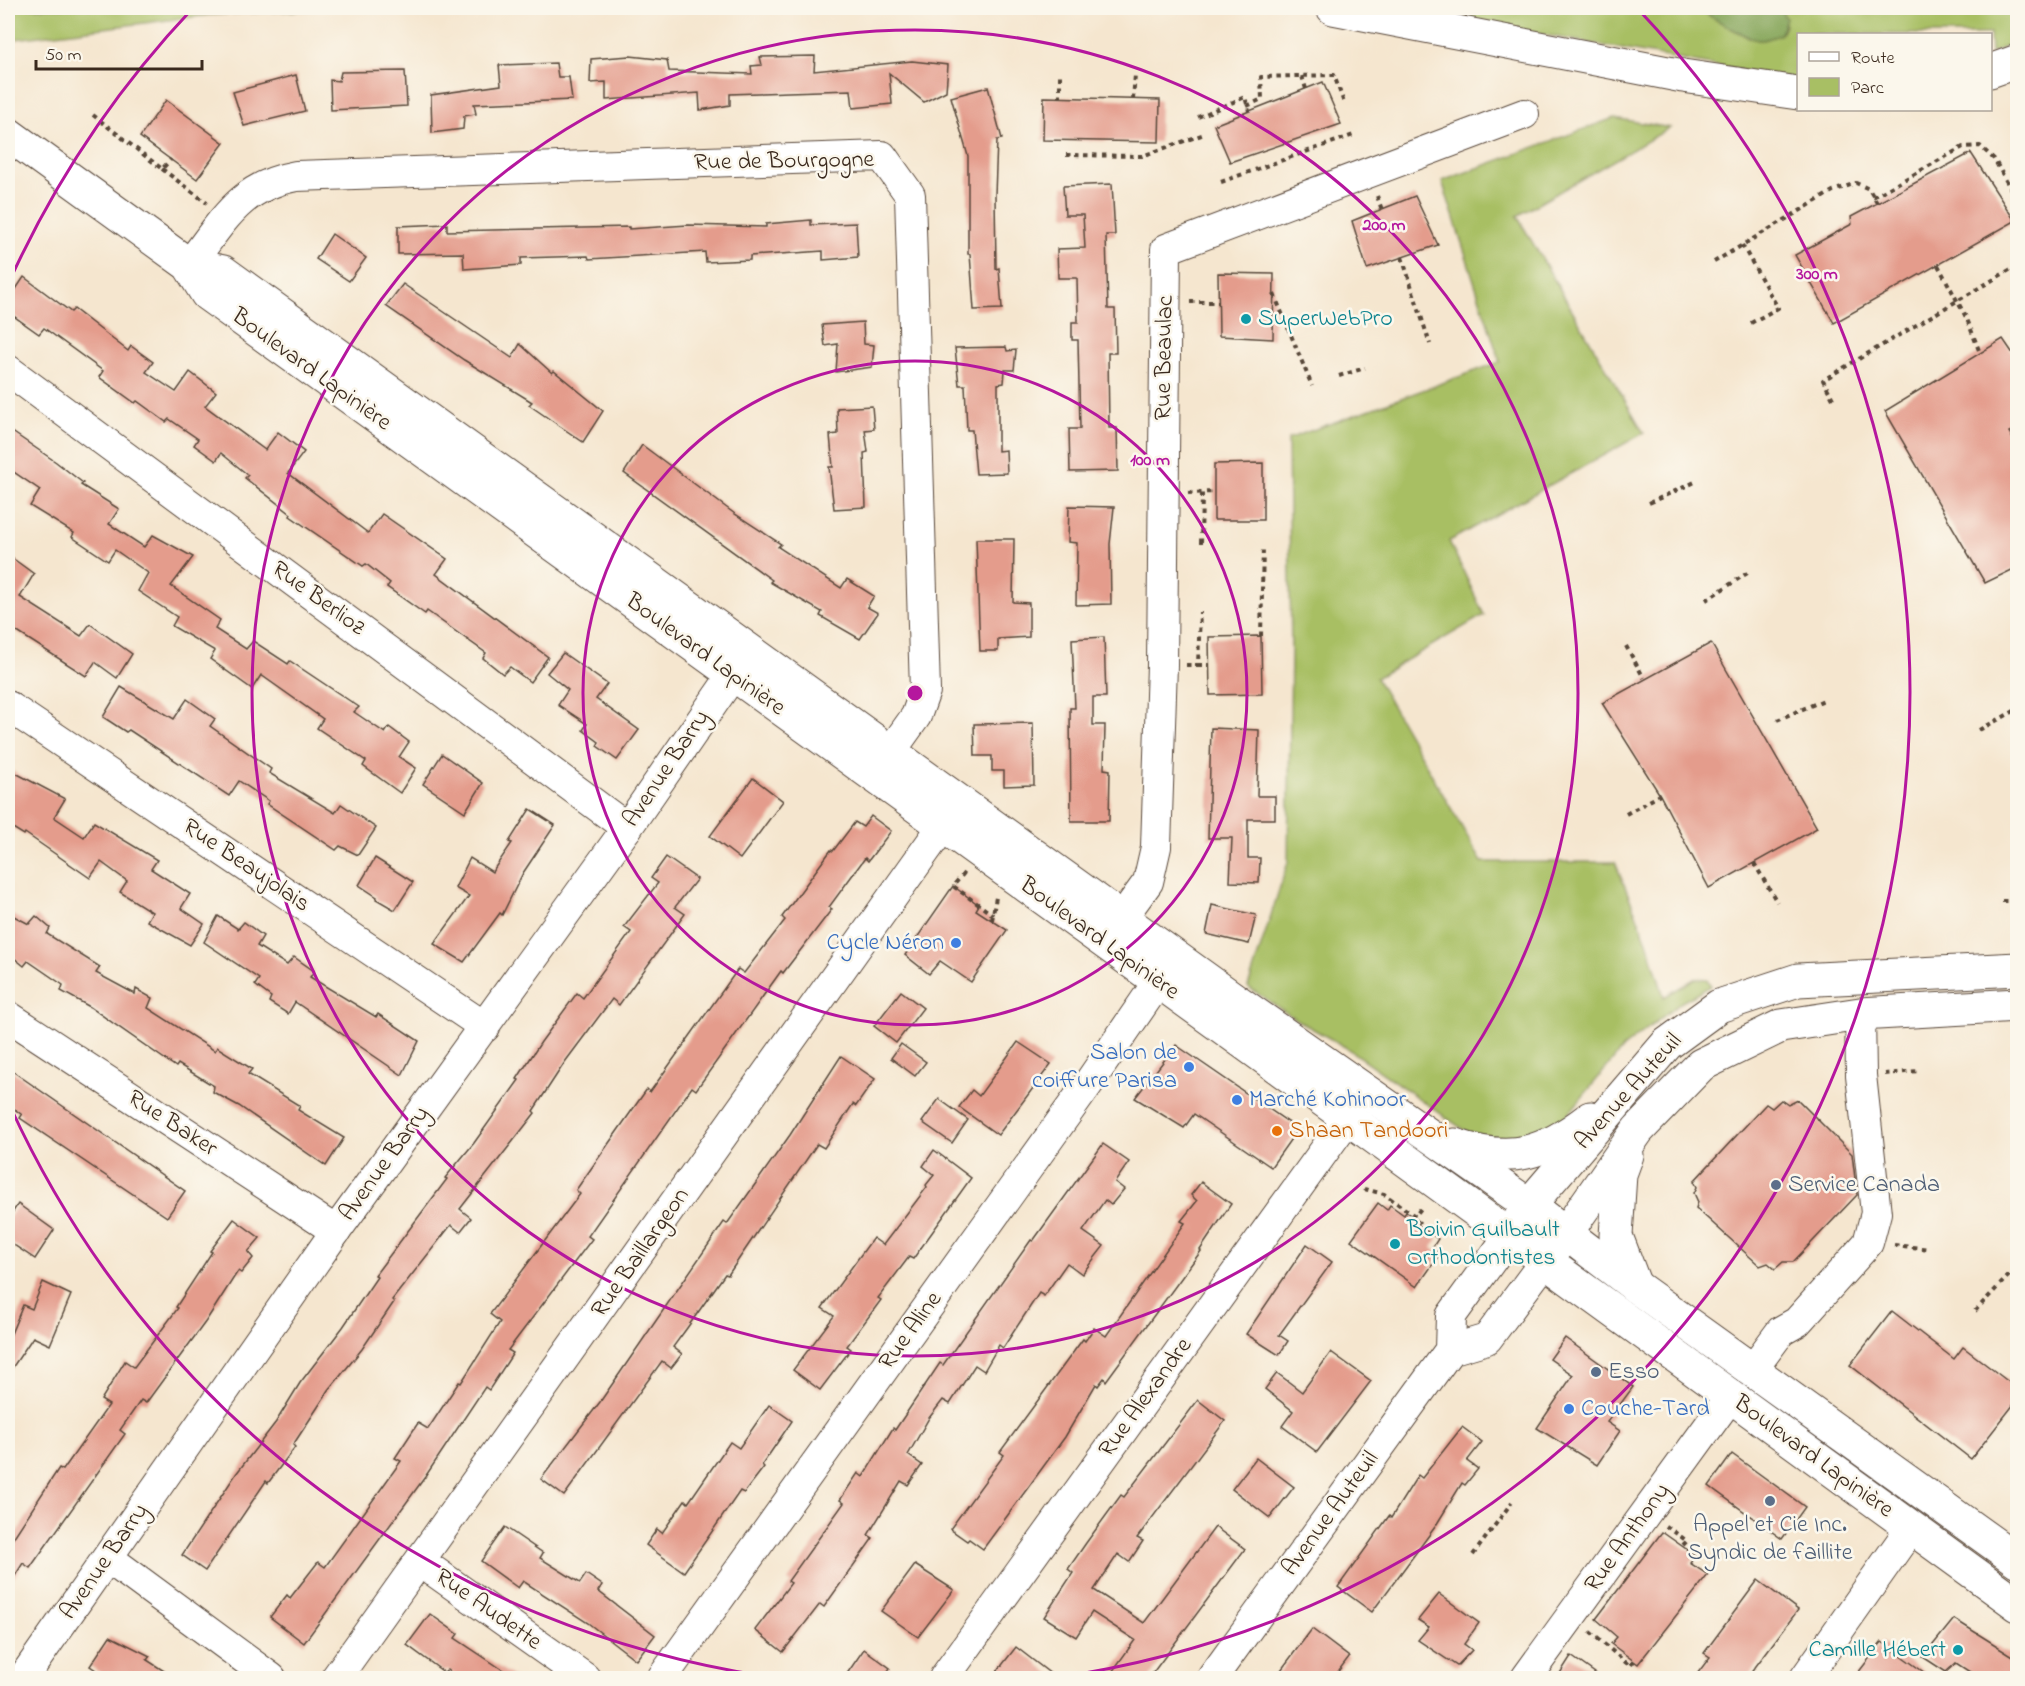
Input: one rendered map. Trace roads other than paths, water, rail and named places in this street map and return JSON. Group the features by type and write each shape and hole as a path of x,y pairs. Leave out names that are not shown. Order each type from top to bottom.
{"main road":[{"path":"1333,8 1694,78 1797,93"},
{"path":"1992,70 2018,61"},
{"name":"Boulevard Lapinière","path":"8,134 189,265 223,272 740,663 1113,930 1158,982 2018,1605"},
{"name":"Boulevard Lapinière","path":"882,764 943,826 1113,930 1529,1205 1635,1287 2018,1561"},
{"name":"Avenue Auteuil","path":"1509,1236 1529,1205 1667,1044 1719,1006 1798,980 2018,969"},
{"name":"Avenue Auteuil","path":"1545,1261 1638,1130 1701,1065 1781,1026 1860,1014 2018,1005"},
{"path":"1422,1133 1483,1154 1521,1154 1543,1147 1572,1132 1627,1090"},
{"path":"1635,1287 1616,1236 1616,1212 1620,1174 1638,1130"}],"street":[{"name":"Rue Beaulac","path":"1113,930 1148,882 1155,859 1162,665 1166,249 1524,114"},
{"name":"Rue de Bourgogne","path":"189,265 226,217 257,187 296,176 882,156 910,195 925,675 922,703 882,764"},
{"name":"Rue Berlioz","path":"8,369 627,828"},
{"name":"Avenue Barry","path":"23,1678 336,1231 627,828 740,663"},
{"name":"Rue Beaujolais","path":"8,706 485,1027"},
{"name":"Rue Baillargeon","path":"336,1678 421,1562 943,826"},
{"name":"Rue Aline","path":"662,1678 1088,1084 1158,982"},
{"path":"1752,1370 1781,1331 1797,1322 1868,1243 1876,1213 1862,1075 1860,1014"},
{"name":"Rue Baker","path":"8,1016 336,1231"},
{"name":"Rue Alexandre","path":"944,1678 1348,1118"},
{"name":"Avenue Auteuil","path":"1212,1678 1450,1350 1451,1316 1509,1236"},
{"name":"Avenue Auteuil","path":"1450,1350 1487,1339 1545,1261"},
{"name":"Rue Anthony","path":"1526,1678 1730,1397"},
{"path":"1805,1678 1911,1527"},
{"path":"108,1558 272,1678"},
{"name":"Rue Audette","path":"421,1562 585,1678"}],"place":[{"name":"SuperWebPro","path":"1246,319"},
{"name":"Cycle Néron","path":"956,943"},
{"name":"Salon de coiffure Parisa","path":"1189,1067"},
{"name":"Marché Kohinoor","path":"1237,1100"},
{"name":"Shaan Tandoori","path":"1277,1131"},
{"name":"Service Canada","path":"1776,1185"},
{"name":"Boivin Guilbault Orthodontistes","path":"1395,1244"},
{"name":"Esso","path":"1596,1372"},
{"name":"Couche-Tard","path":"1569,1409"},
{"name":"Appel et Cie Inc. Syndic de faillite","path":"1770,1501"},
{"name":"Camille Hébert","path":"1958,1650"}]}
